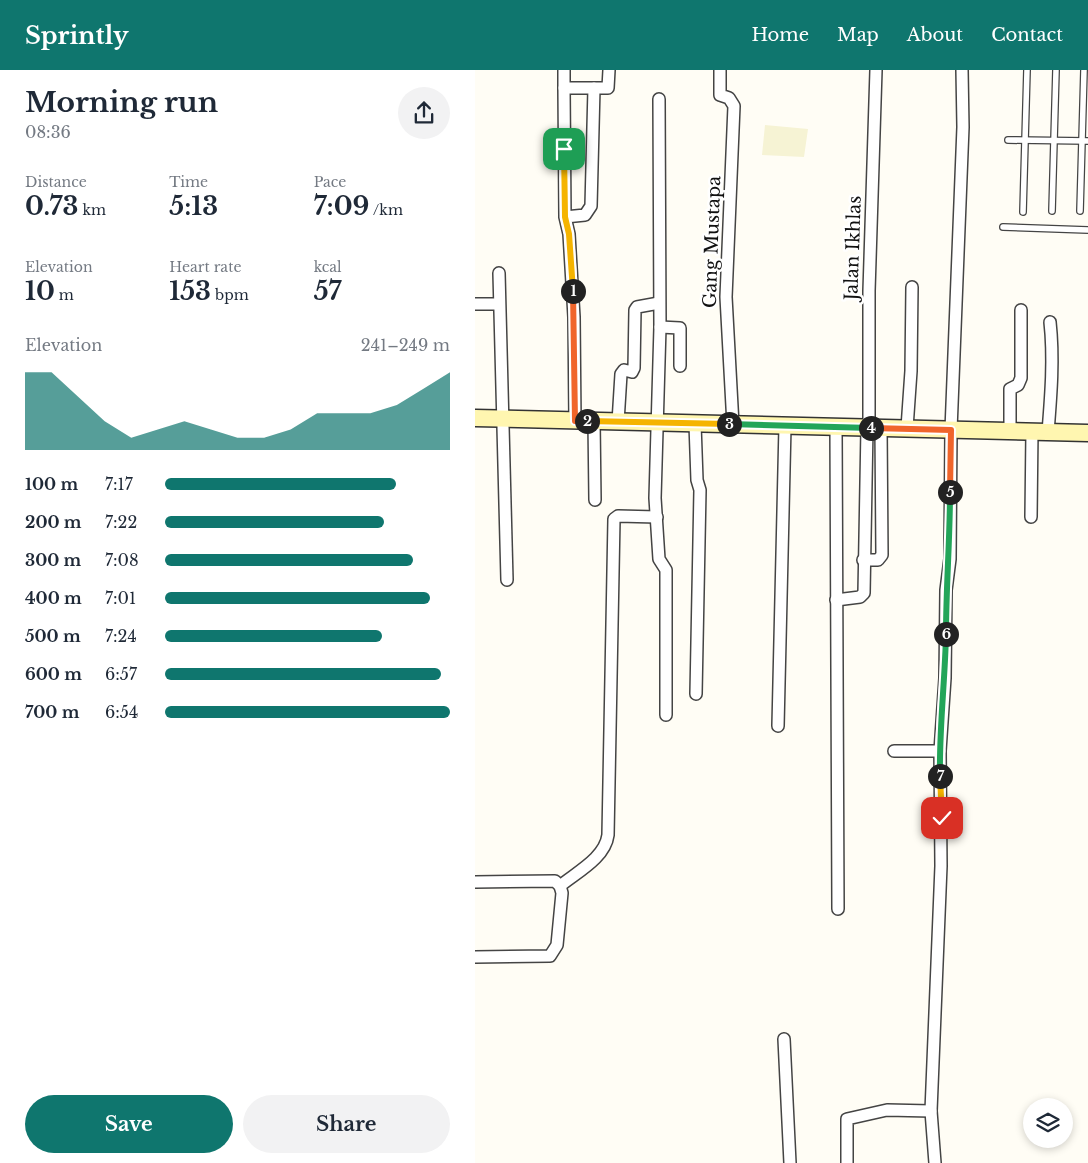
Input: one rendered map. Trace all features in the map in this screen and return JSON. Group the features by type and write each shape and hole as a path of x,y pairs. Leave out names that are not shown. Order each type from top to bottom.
{"street":[{"path":"564,70 565,217 569,234 574,317 575,421"},
{"path":"564,88 608,88 609,70"},
{"name":"Gang Mustapa","path":"721,70 720,95 729,98 734,106 726,297 733,424"},
{"name":"Jalan Ikhlas","path":"872,428 869,291 876,70"},
{"path":"935,1163 931,1112 941,866 939,751 945,678 946,590 950,558 951,430 963,127 962,70"},
{"path":"565,217 585,215 591,206 594,88"},
{"path":"659,99 660,327 657,517 659,559 666,570 666,715"},
{"path":"499,273 503,502 507,580"},
{"path":"907,428 911,371 912,287"},
{"path":"618,422 621,374 624,370 632,372 634,368 635,310 637,307 659,303"},
{"path":"475,304 499,304"},
{"path":"1010,431 1010,389 1018,385 1021,378 1021,310"},
{"path":"1031,517 1040,432 1052,368 1049,322"},
{"path":"660,327 680,328 680,366"},
{"path":"475,418 1088,433"},
{"path":"594,421 595,500"},
{"path":"695,424 697,480 700,490 696,694"},
{"path":"778,726 785,426"},
{"path":"836,427 839,909"},
{"path":"836,600 860,597 864,593 863,560 872,428"},
{"path":"863,560 878,560 882,555 872,428"},
{"path":"560,886 607,846 614,519 618,516 657,517"},
{"path":"894,751 939,751"},
{"path":"475,882 555,881 560,886 562,906 557,945 550,956 475,957"},
{"path":"784,1039 790,1163"},
{"path":"847,1163 847,1119 887,1110 931,1112"}],"lane":[{"path":"1023,212 1027,70"},
{"path":"1052,211 1056,70"},
{"path":"1080,211 1085,141 1084,70"},
{"path":"1008,140 1085,141"},
{"path":"1003,227 1088,230"}],"shaded area":[{"path":"765,125 808,129 804,157 762,155"}],"route":[{"path":"564,149 565,217 569,234 574,317 575,421 951,430 950,558 946,590 945,678 939,751 942,818"}]}
